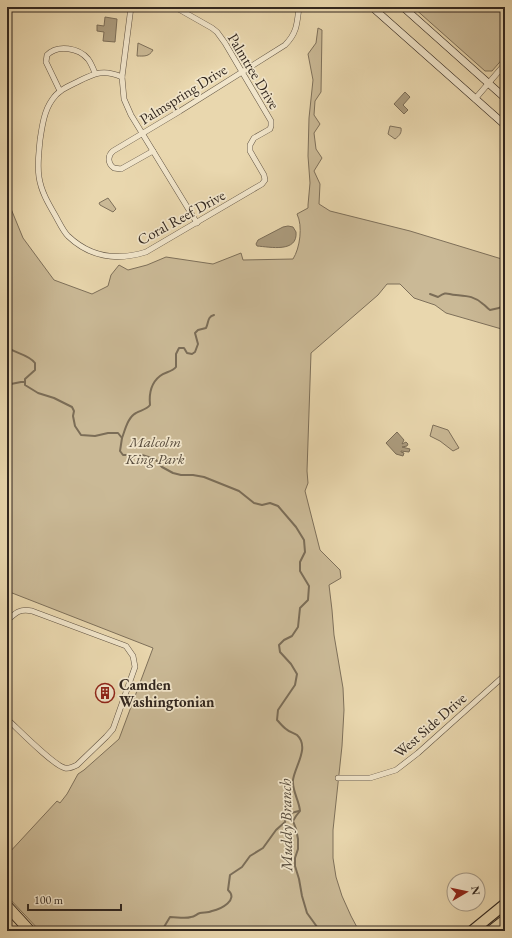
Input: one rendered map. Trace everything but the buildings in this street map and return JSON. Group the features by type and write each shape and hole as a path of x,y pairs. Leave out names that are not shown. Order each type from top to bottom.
{"highway":[{"path":"472,931 505,904"},
{"path":"7,906 30,931"},
{"path":"491,931 505,920"}],"main road":[{"path":"372,7 505,125"},
{"path":"402,7 505,98"}],"street":[{"path":"131,7 122,77 124,99 131,115 197,223"},
{"name":"Palmtree Drive","path":"175,7 217,32 225,43 271,124 268,130 254,138 250,145 250,151 264,175 265,180"},
{"name":"Palmspring Drive","path":"153,151 124,168 117,169 112,166 109,159 110,153 276,52 292,37 296,28 299,7"},
{"path":"60,91 46,62 47,55 52,51 62,49 80,52 89,60 95,73 109,73 122,77"},
{"path":"476,99 505,64"},
{"name":"Coral Reef Drive","path":"95,73 60,91 49,104 44,119 39,150 38,175 43,194 67,235 83,248 103,256 118,258 132,257 146,252 262,184 265,180"},
{"path":"7,622 19,611 32,611 126,646 133,656 135,667 128,690 111,732 72,768 64,768 52,761 7,718"},
{"name":"West Side Drive","path":"338,778 370,778 396,770 418,753 505,675"}],"green space":[{"path":"413,7 505,7 505,56 492,71 485,71"},
{"name":"Malcolm King Park","path":"318,28 322,30 321,92 315,101 314,115 320,124 314,133 316,149 322,158 314,171 320,184 319,204 330,211 410,231 505,260 505,330 446,313 435,305 414,298 400,284 387,284 378,295 311,353 307,471 308,483 305,491 320,550 340,570 341,578 329,585 334,635 343,688 344,710 342,746 333,830 333,858 336,877 342,896 359,931 40,931 7,896 7,855 57,801 60,803 67,794 78,774 119,739 153,648 7,591 7,199 23,238 54,280 92,294 108,286 111,275 119,265 128,270 147,265 166,257 213,264 241,253 243,260 293,259 300,237 300,225 297,214 308,208 310,183 308,156 309,118 313,80 308,54 316,43"},
{"path":"138,43 153,50 148,55 137,56"},
{"path":"390,126 401,128 400,134 395,139 388,134"},
{"path":"108,198 116,209 113,212 99,203"},
{"path":"433,425 448,430 459,448 453,451 440,441 430,436"}],"shaded area":[{"path":"105,17 117,19 115,42 103,41 104,32 97,31 97,25 104,26"},
{"path":"405,92 410,97 403,105 408,110 404,114 394,104"},
{"path":"283,227 293,227 296,232 293,243 288,246 276,248 257,246 256,244 258,240"},
{"path":"397,432 404,440 402,444 406,442 408,444 407,446 402,447 410,449 409,452 401,451 404,453 403,456 396,454 386,443"}],"waterway":[{"path":"430,294 438,297 447,293 470,297 477,299 490,310 499,308 505,304"},
{"path":"122,438 131,417 150,405 151,389 154,382 162,375 176,367 176,354 179,348 184,348 187,353 192,354 195,352 198,344 195,333 198,330 206,328 209,318 214,315"},
{"name":"Muddy Branch","path":"7,347 29,358 35,363 35,370 25,379 25,385 38,393 54,398 72,407 74,411 73,416 75,426 81,435 95,436 108,433 118,433 122,438 120,451 123,455 142,455 155,459 162,467 173,473 204,477 239,491 254,503 262,505 270,503 278,506 296,527 304,540 305,552 300,562 300,571 309,586 308,600 300,608 298,627 292,636 284,640 279,645 280,652 291,664 297,674 295,685 278,710 277,720 287,730 297,735 301,740 301,757 293,780 300,811 293,821 298,839 295,866 307,913 320,931"},
{"path":"7,395 11,384 25,382"},
{"path":"7,406 7,419"},
{"path":"152,931 164,927 170,917 192,917 200,913 216,910 228,904 231,897 228,890 230,875 242,867 250,856 263,848 276,830 285,822 286,817 291,813 299,811"}],"place":[{"name":"Camden Washingtonian","path":"105,693"}]}
